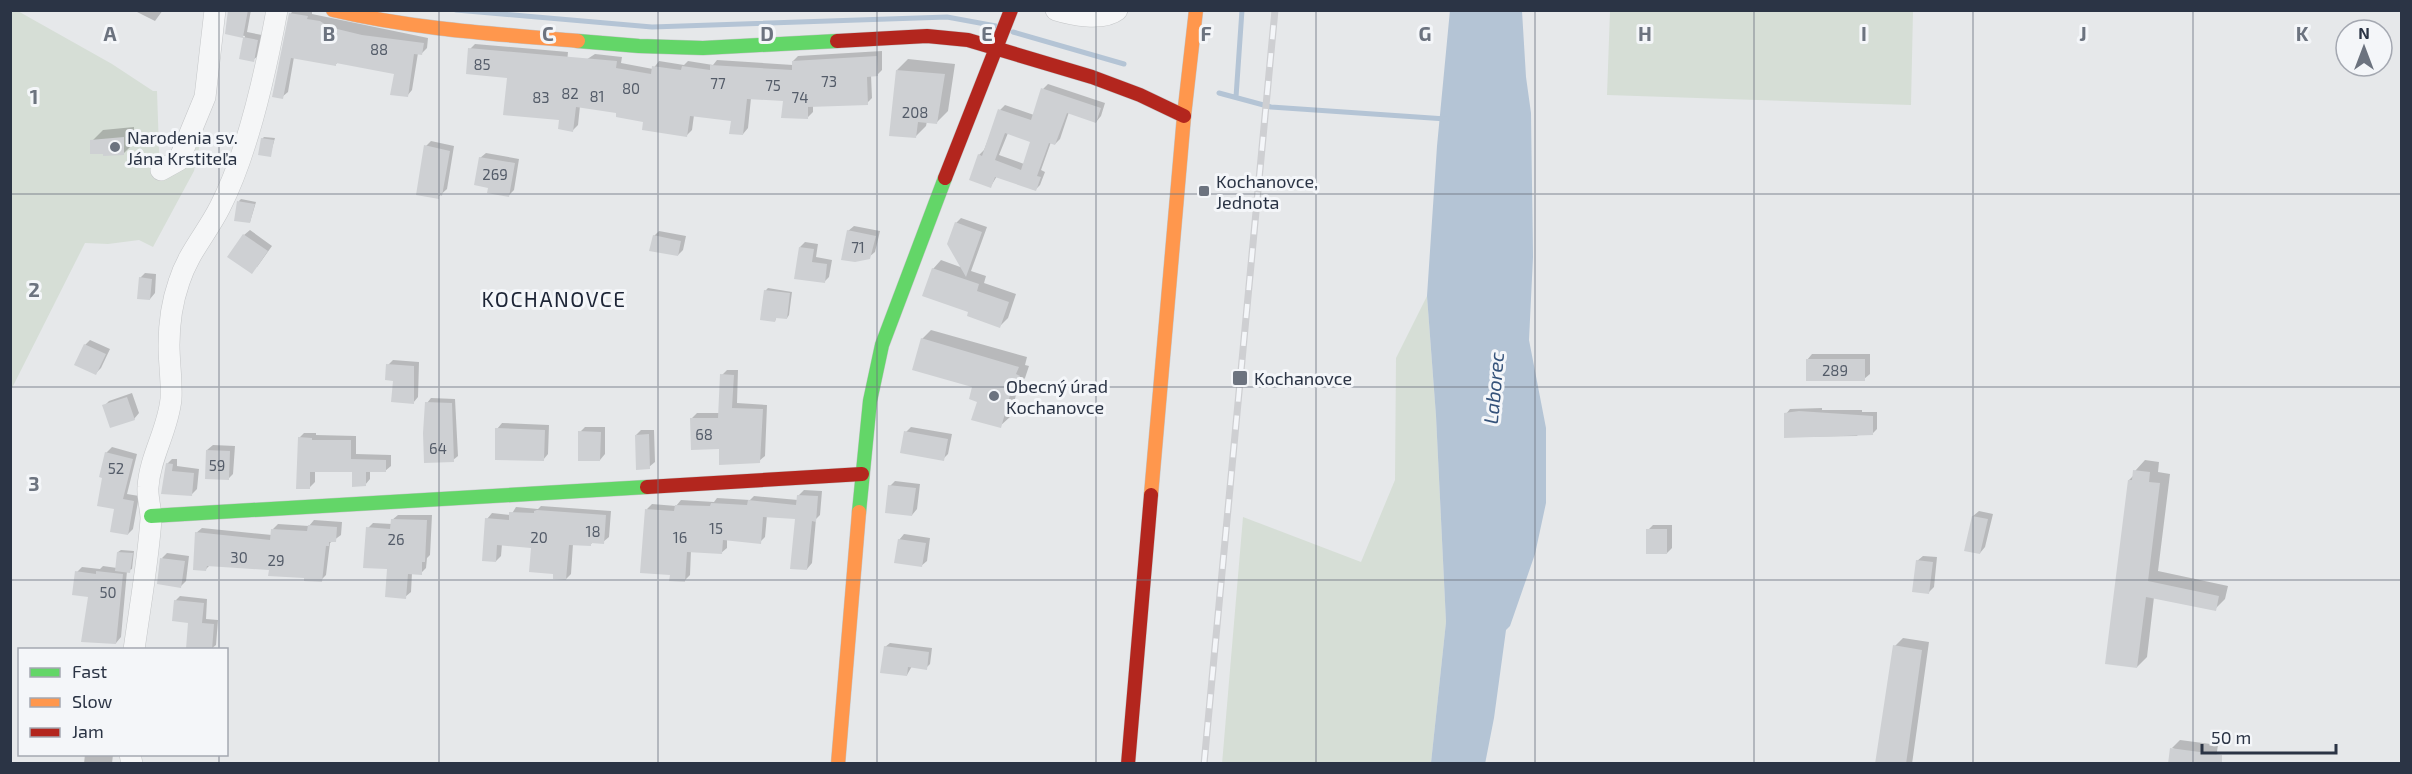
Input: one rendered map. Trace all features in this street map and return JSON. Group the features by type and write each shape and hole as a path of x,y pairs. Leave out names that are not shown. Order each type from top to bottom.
{"street":[{"path":"161,170 179,160 205,97 215,10"},
{"path":"134,648 151,516 148,488 153,457 169,415 172,374 169,345 171,315 178,282 190,253 220,207 233,177 260,85 278,10"},
{"path":"333,10 366,18 456,30 639,46 703,48 927,36 999,42 1140,95 1184,116"},
{"path":"1056,10 1079,16 1113,14 1117,10"},
{"path":"1128,764 1184,116 1196,10"},
{"path":"838,764 862,474 870,401 882,345 917,247 1009,15"},
{"path":"151,516 862,474"}],"shaded area":[{"path":"16,10 112,64 153,91 157,91 160,178 208,107 194,171 153,247 139,240 108,244 85,243 11,390 10,11"},
{"path":"1610,11 1913,11 1911,105 1607,95"},
{"path":"1427,296 1436,416 1446,622 1431,763 1222,764 1243,517 1361,562 1395,480 1396,358"}],"water":[{"name":"Laborec","path":"1450,10 1522,11 1526,77 1531,113 1533,257 1529,340 1546,428 1546,503 1535,554 1510,626 1506,630 1485,764 1431,763 1446,622 1436,416 1427,296 1437,146"}],"building":[{"path":"228,10 248,10 243,37 258,40 254,62 239,59 243,38 225,34"},
{"path":"289,13 308,16 307,19 320,21 329,27 362,35 424,43 422,55 414,54 408,97 390,95 394,74 336,63 336,66 291,58 283,99 272,97"},
{"path":"468,48 617,61 616,68 651,74 652,66 681,70 682,66 710,70 710,65 792,70 792,61 877,56 878,76 867,77 868,105 808,107 808,119 781,118 783,101 747,99 743,135 729,134 731,121 690,116 687,137 642,130 643,122 616,117 616,113 576,107 573,132 558,129 559,120 503,115 507,78 466,74"},
{"path":"896,70 945,74 937,124 918,122 916,138 889,136"},
{"path":"1041,88 1101,108 1096,123 1067,113 1055,145 1049,143 1037,176 1041,177 1036,191 995,177 991,188 969,180 978,154 982,156 998,109 1031,120","holes":["1005,133 1030,142 1021,170 995,160"]},
{"name":"Narodenia sv. Jána Krstiteľa","path":"124,137 124,155 90,154 90,140"},
{"path":"261,138 274,140 271,157 258,155"},
{"path":"424,145 450,151 442,196 439,195 439,199 416,195"},
{"path":"479,157 515,163 509,197 487,193 488,188 474,185"},
{"path":"237,201 255,204 250,223 234,221"},
{"path":"955,222 982,232 966,277 947,244"},
{"path":"847,230 876,236 870,259 855,262 841,260"},
{"path":"243,234 268,251 252,274 227,257"},
{"path":"653,235 681,241 678,256 649,251"},
{"path":"799,247 814,249 812,262 827,264 825,283 794,279"},
{"path":"932,268 979,284 977,291 1009,302 1000,328 967,316 968,312 922,296"},
{"path":"139,277 152,279 150,300 137,299"},
{"path":"764,290 790,293 787,319 776,318 775,322 760,320"},
{"path":"921,338 1019,367 1016,374 1020,376 1016,389 1012,388 1001,428 971,420 977,402 969,399 972,387 912,370"},
{"path":"84,344 106,354 96,375 74,365"},
{"path":"1806,359 1865,359 1865,381 1806,381"},
{"path":"386,364 414,366 414,404 391,402 393,381 385,380"},
{"path":"720,374 734,375 732,408 763,409 760,463 719,465 719,449 691,450 690,418 718,418"},
{"path":"127,397 135,420 110,428 102,405"},
{"path":"425,402 452,403 454,462 424,463"},
{"path":"1799,411 1873,416 1873,435 1784,438 1784,413"},
{"path":"495,428 545,430 544,461 495,460"},
{"path":"578,431 601,432 600,461 578,461"},
{"path":"904,431 948,439 944,461 900,453"},
{"path":"649,434 650,469 636,470 635,435"},
{"path":"298,437 312,438 312,440 351,440 351,459 386,460 386,472 366,472 366,486 352,487 352,472 310,472 310,489 296,489"},
{"path":"206,450 230,451 229,480 205,479"},
{"path":"105,452 133,459 123,499 134,501 128,535 110,532 114,509 97,506 102,478 99,477"},
{"path":"166,463 173,464 172,471 194,473 192,496 161,494"},
{"path":"2133,470 2150,472 2149,482 2160,483 2148,581 2219,596 2216,611 2146,597 2137,668 2105,664 2128,480 2132,480"},
{"path":"888,485 916,488 912,516 885,513"},
{"path":"797,495 818,496 816,522 812,521 807,570 790,569 795,519 763,517 761,544 723,540 722,554 687,552 685,582 669,581 670,575 640,573 645,509 674,511 675,505 710,506 711,503 747,505 748,500 796,505"},
{"path":"537,510 606,515 604,544 569,545 566,580 553,579 553,574 529,572 531,548 497,545 496,562 482,561 485,518 509,520 509,512 534,513"},
{"path":"1972,516 1988,519 1980,554 1964,551"},
{"path":"391,519 427,520 425,562 422,562 422,575 408,574 406,599 385,597 387,569 363,568 366,527 390,529"},
{"path":"308,525 337,527 336,542 329,542 329,546 326,546 322,582 304,581 304,578 268,576 269,570 207,566 206,571 193,570 195,532 270,540 271,529 307,531"},
{"path":"1646,529 1667,529 1667,554 1646,554"},
{"path":"898,539 926,543 922,567 894,563"},
{"path":"117,552 133,553 130,573 115,571"},
{"path":"160,558 185,561 181,588 157,584"},
{"path":"1916,560 1933,562 1929,594 1912,592"},
{"path":"75,571 123,574 116,644 81,642 88,597 72,595"},
{"path":"174,600 204,603 202,623 214,624 212,648 186,648 188,623 172,621"},
{"path":"1893,645 1922,650 1906,764 1875,764"},
{"path":"884,646 929,652 927,670 908,667 907,676 880,673"},
{"path":"2170,748 2222,755 2222,764 2168,764"}],"waterway":[{"path":"456,10 652,27 947,17 996,26"},
{"path":"1236,97 1242,10"},
{"path":"1013,32 1124,64"},
{"path":"1219,93 1271,107 1446,119"}],"railway":[{"path":"1204,764 1275,10"}],"traffic: fast":[{"path":"578,41 703,48 837,41"},
{"path":"859,512 870,401 882,345 945,178"},
{"path":"151,516 647,487"}],"traffic: slow":[{"path":"333,10 424,26 578,41"},
{"path":"1151,495 1184,116 1196,10"},
{"path":"838,764 859,512"}],"traffic: jam":[{"path":"945,178 1011,10"},
{"path":"837,41 927,36 968,40 1092,77 1140,95 1184,116"},
{"path":"647,487 862,474"},
{"path":"1128,764 1151,495"}],"place":[{"name":"Narodenia sv. Jána Krstiteľa","path":"115,147"},
{"name":"Kochanovce, Jednota","path":"1204,191"},
{"name":"Kochanovce","path":"1240,378"},
{"name":"Obecný úrad Kochanovce","path":"994,396"}],"district":[{"name":"KOCHANOVCE","path":"554,298"}]}
